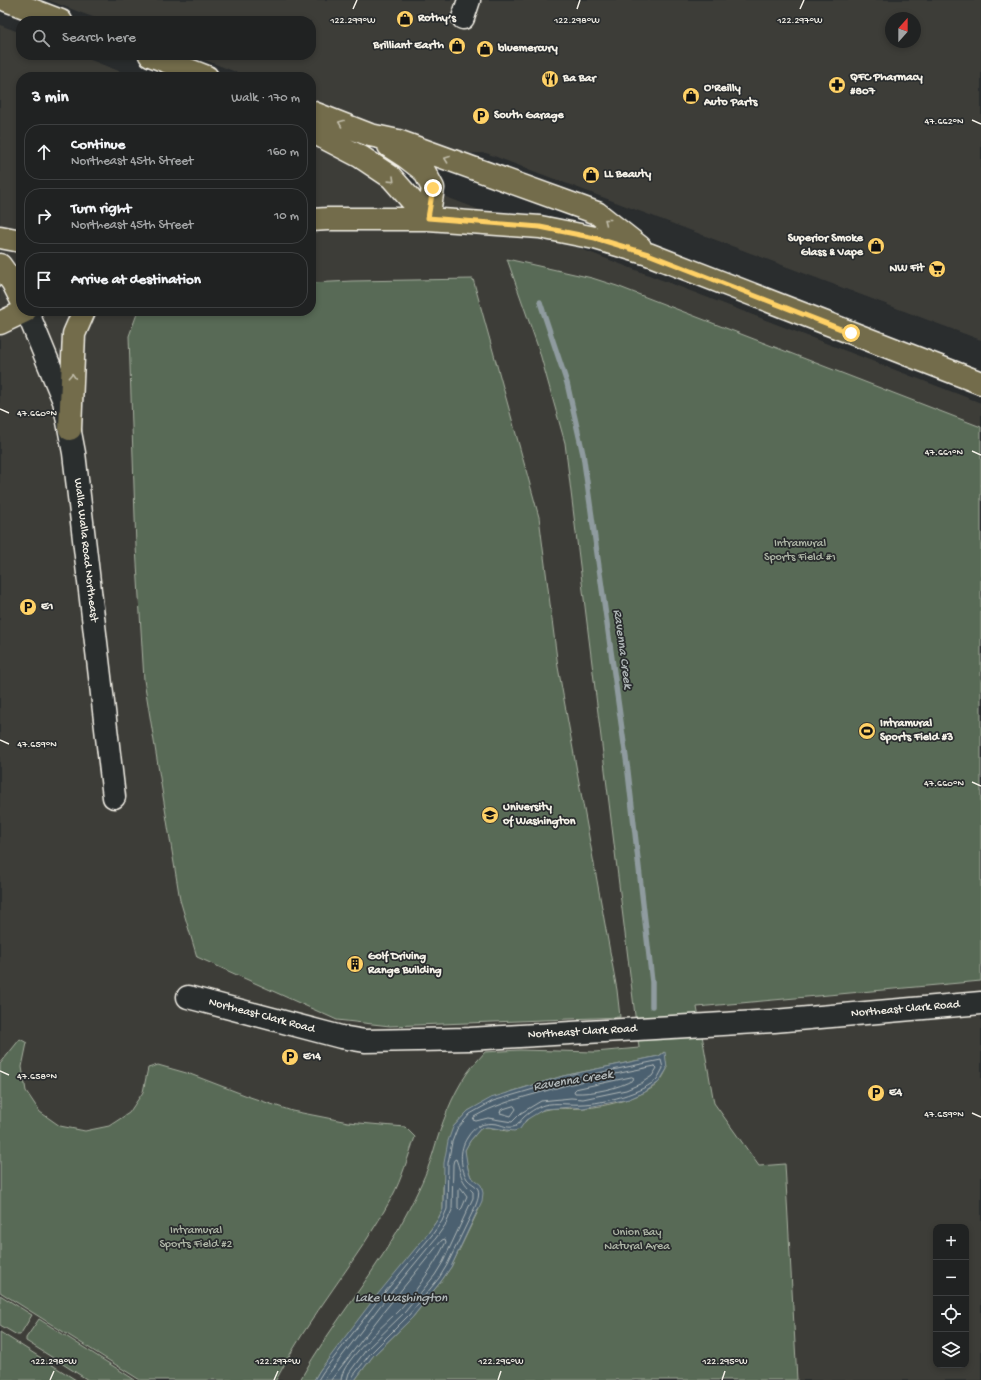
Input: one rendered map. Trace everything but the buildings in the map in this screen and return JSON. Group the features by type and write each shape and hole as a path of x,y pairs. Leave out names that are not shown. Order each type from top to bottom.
{"main road":[{"path":"6,0 48,16"},
{"path":"163,60 194,72"},
{"path":"316,114 370,135 398,141 597,213 648,254"},
{"path":"316,134 361,157 391,177 428,218"},
{"path":"370,135 406,157 424,171 433,188 428,218"},
{"path":"316,220 428,218 540,227 595,238 648,254 981,383"},
{"path":"0,237 16,240"},
{"path":"0,265 14,288"},
{"path":"0,323 16,316"},
{"path":"70,429 74,334 82,316"}],"street":[{"name":"Walla Walla Road Northeast","path":"28,316 64,401 70,429 114,797"},
{"name":"Northeast Clark Road","path":"188,997 341,1037 365,1040 470,1039 692,1027 981,1003"}],"shaded area":[{"path":"48,0 981,0 981,340 486,153 453,154 316,103 316,72 236,72 205,60 316,60 316,16 90,16"},
{"name":"University of Washington","path":"0,25 16,31 16,60 91,60 121,72 16,72 16,316 316,316 316,147 981,403 981,1380 0,1380"}],"green space":[{"name":"Intramural Sports Field #1","path":"507,259 592,278 617,286 981,427 981,981 697,1007 714,1103 759,1166 785,1164 797,1380 355,1380 373,1356 412,1318 451,1267 479,1209 475,1182 468,1169 465,1150 480,1129 487,1127 507,1131 520,1128 534,1114 541,1111 556,1108 592,1107 635,1097 653,1087 662,1078 667,1069 664,1052 659,1056 563,1076 510,1092 468,1111 453,1127 443,1187 443,1209 438,1219 320,1370 314,1380 300,1380 396,1233 425,1175 443,1122 456,1091 468,1072 485,1052 520,1050 595,1052 639,1048 565,443 539,350"},
{"path":"473,279 539,517 558,667 617,990 620,1017 390,1026 337,1020 197,957 180,900 144,680 136,547 129,336 136,316 316,316 316,283"},
{"name":"Intramural Sports Field #2","path":"20,1039 27,1043 22,1067 26,1091 40,1112 60,1126 85,1131 109,1126 129,1113 143,1092 148,1068 158,1065 190,1074 292,1111 348,1122 405,1127 415,1137 399,1182 379,1221 303,1333 276,1380 140,1380 0,1292 0,1064"},
{"path":"0,1295 32,1315 20,1335 17,1335 0,1325"},
{"path":"39,1319 135,1380 88,1380 26,1341 26,1338"},
{"path":"0,1332 76,1380 0,1380"}],"water":[{"name":"Lake Washington","path":"665,1052 667,1069 659,1082 645,1092 629,1099 583,1108 572,1107 544,1109 526,1120 520,1129 514,1131 487,1127 480,1129 465,1150 471,1177 481,1185 483,1193 482,1201 451,1267 412,1318 373,1356 355,1380 314,1380 373,1300 438,1219 443,1209 444,1163 448,1141 453,1127 468,1111 491,1098 563,1076 659,1056"}],"waterway":[{"name":"Ravenna Creek","path":"540,302 567,383 583,454 628,772 652,982 652,1006"}],"place":[{"name":"Rothy’s","path":"405,19"},
{"name":"Brilliant Earth","path":"457,46"},
{"name":"bluemercury","path":"485,49"},
{"name":"Ba Bar","path":"550,79"},
{"name":"QFC Pharmacy #807","path":"837,85"},
{"name":"O'Reilly Auto Parts","path":"691,96"},
{"name":"South Garage","path":"481,116"},
{"name":"LL Beauty","path":"591,175"},
{"name":"Superior Smoke Glass & Vape","path":"876,246"},
{"name":"NW Fit","path":"937,269"},
{"name":"E1","path":"28,607"},
{"name":"Intramural Sports Field #3","path":"867,731"},
{"name":"University of Washington","path":"490,815"},
{"name":"Golf Driving Range Building","path":"355,964"},
{"name":"E14","path":"290,1057"},
{"name":"E4","path":"876,1093"}],"route":[{"path":"433,188 428,218 540,227 595,238 648,254 851,333"}],"park label":[{"name":"Union Bay Natural Area","path":"637,1240"}]}
